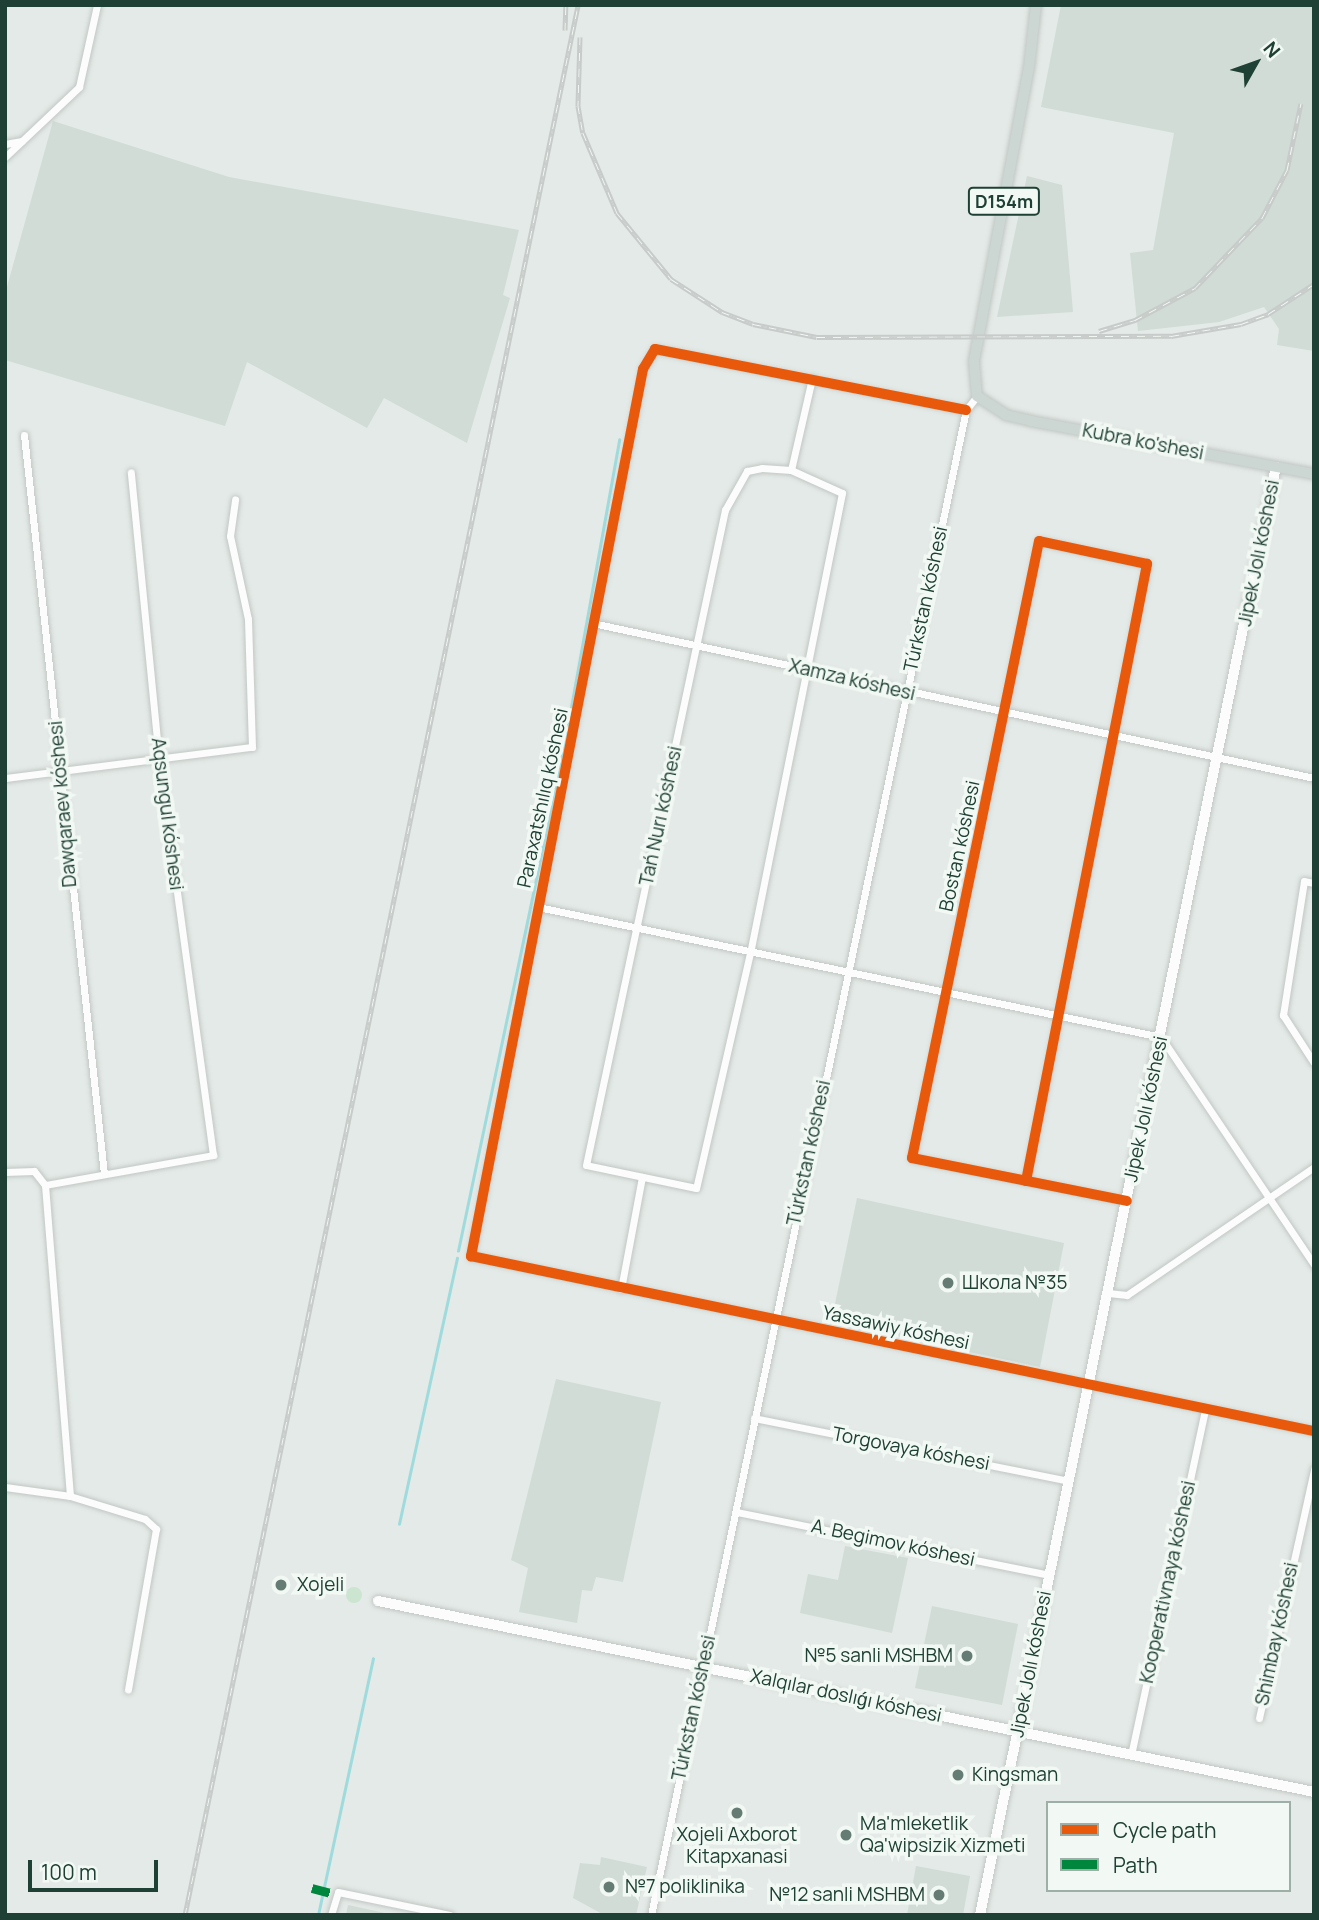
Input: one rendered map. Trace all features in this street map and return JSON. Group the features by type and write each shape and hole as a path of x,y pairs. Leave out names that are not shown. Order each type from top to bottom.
{"main road":[{"name":"D154m","path":"977,396 974,362 1029,67 1036,5"},
{"name":"Kubra ko'shesi","path":"977,396 1006,415 1031,421 1314,474"}],"street":[{"path":"5,157 79,87 97,5"},
{"path":"5,144 23,141"},
{"name":"Paraxatshılıq kóshesi","path":"471,1256 538,907 597,624 643,369 655,349 812,378"},
{"path":"621,1289 642,1177 696,1188 750,953 842,493 791,470 812,378 966,410"},
{"name":"Túrkstan kóshesi","path":"651,1915 737,1512 772,1320 848,974 966,410 977,396"},
{"name":"Dawqaraev kóshesi","path":"24,435 57,772 104,1174"},
{"name":"Jipek Jolı kóshesi","path":"980,1915 1276,467"},
{"name":"Tań Nurı kóshesi","path":"642,1177 586,1165 725,510 747,471 791,470"},
{"name":"Aqsungul kóshesi","path":"104,1174 213,1154 159,760 131,472"},
{"path":"5,778 251,747 248,619 230,536 235,499"},
{"name":"Bostan kóshesi","path":"1026,1181 912,1158 1006,714 1039,541 1147,564 1114,737"},
{"name":"Xamza kóshesi","path":"597,624 1006,714 1314,778"},
{"path":"1114,737 1026,1181 1127,1201"},
{"path":"1314,883 1304,881 1283,1015 1314,1063"},
{"path":"538,907 1057,1019 1161,1037 1314,1265"},
{"path":"1108,1293 1128,1296 1314,1167"},
{"path":"5,1172 34,1171 45,1185 70,1496"},
{"path":"45,1185 104,1174"},
{"name":"Yassawiy kóshesi","path":"471,1256 1314,1431"},
{"name":"Kooperativnaya kóshesi","path":"1131,1755 1205,1409"},
{"name":"Torgovaya kóshesi","path":"754,1418 1068,1481"},
{"name":"Shimbay kóshesi","path":"1259,1718 1314,1469"},
{"path":"5,1487 70,1496 145,1519 156,1529 128,1690"},
{"name":"A. Begimov kóshesi","path":"737,1512 1049,1575"},
{"name":"Xalqılar doslıǵı kóshesi","path":"378,1601 1314,1792"},
{"path":"331,1915 335,1894 450,1915"}],"shaded area":[{"path":"1061,5 1314,5 1314,351 1277,345 1279,329 1264,307 1219,322 1138,331 1130,253 1153,250 1174,133 1041,107"},
{"path":"53,121 229,177 519,230 503,295 510,298 467,443 384,398 367,428 247,362 225,426 5,360 5,294"},
{"path":"1027,176 1062,185 1073,312 997,317"},
{"name":"Школа №35","path":"857,1198 1064,1243 1040,1367 831,1323"},
{"path":"556,1379 661,1402 623,1582 596,1577 592,1591 582,1590 577,1623 519,1612 528,1568 511,1560"},
{"path":"845,1546 908,1558 892,1633 800,1613 808,1574 838,1580"},
{"name":"№5 sanli MSHBM","path":"932,1606 1018,1624 1002,1705 915,1688"},
{"name":"№7 poliklinika","path":"601,1857 647,1867 636,1915 604,1915 573,1898 580,1863 600,1865"},
{"name":"№12 sanli MSHBM","path":"916,1866 970,1876 963,1915 907,1915"},
{"path":"348,1905 394,1915 346,1915"}],"green space":[{"path":"351,1587 357,1587 362,1595 360,1601 351,1603 346,1598 346,1592"}],"waterway":[{"path":"458,1251 565,741 619,440"},
{"path":"399,1524 457,1258"},
{"path":"318,1915 373,1659"}],"railway":[{"path":"565,30 566,5"},
{"path":"185,1915 578,5"},
{"path":"580,37 578,106 583,133 617,213 671,279 722,312 753,324 817,337 1171,336 1241,324 1268,314 1314,284"},
{"path":"1099,331 1135,320 1195,288 1262,218 1287,170 1301,103"}],"marked path":[{"path":"312,1888 335,1894"}],"cycle path":[{"path":"966,410 655,349 643,369 471,1256 1314,1431"},
{"path":"1026,1181 1147,564 1039,541 912,1158 1127,1201"}],"place":[{"name":"Школа №35","path":"948,1283"},
{"name":"Xojeli","path":"281,1585"},
{"name":"№5 sanli MSHBM","path":"967,1656"},
{"name":"Kingsman","path":"958,1775"},
{"name":"Xojeli Axborot Kitapxanasi","path":"737,1813"},
{"name":"Ma'mleketlik Qa'wipsizik Xizmeti","path":"846,1835"},
{"name":"№7 poliklinika","path":"609,1887"},
{"name":"№12 sanli MSHBM","path":"939,1895"}]}
